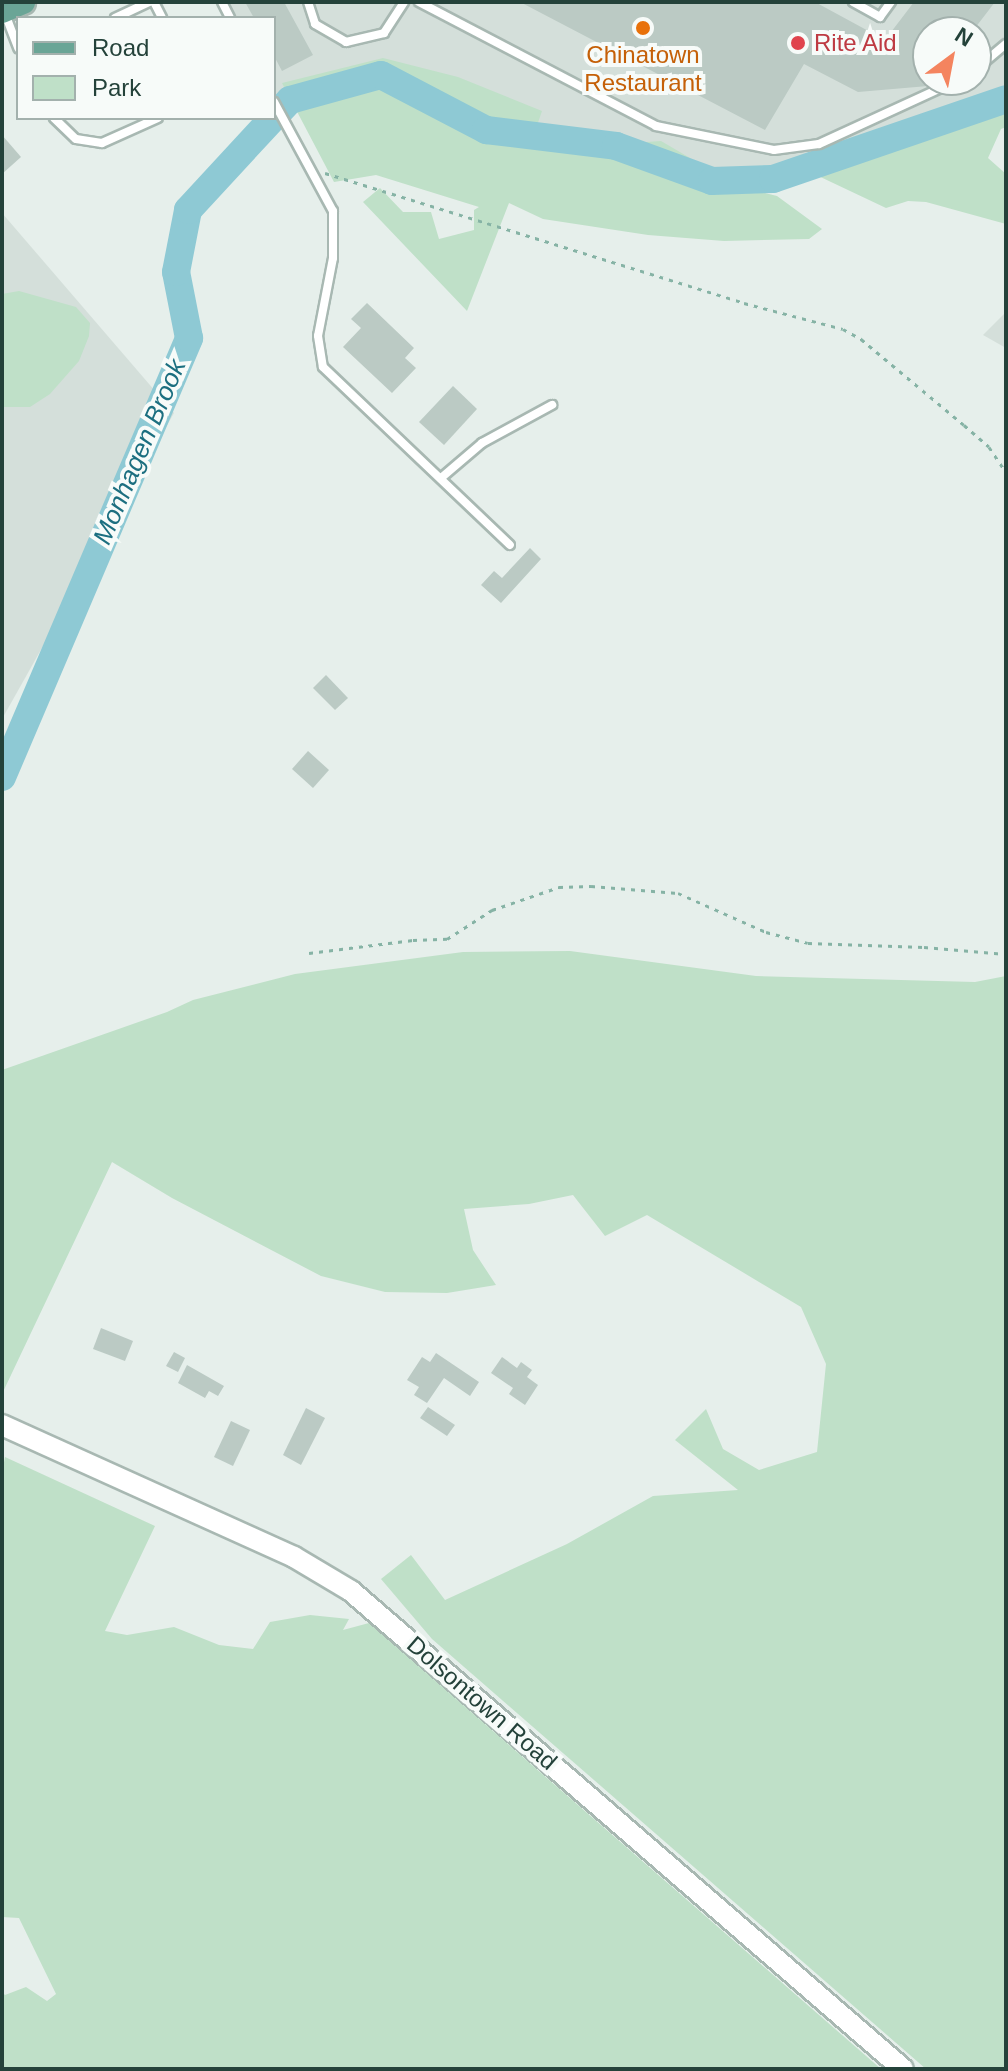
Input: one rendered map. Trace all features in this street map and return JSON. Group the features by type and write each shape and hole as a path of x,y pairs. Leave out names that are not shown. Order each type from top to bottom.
{"street":[{"name":"Dolsontown Road","path":"2,1425 294,1557 351,1591 903,2069"}],"lane":[{"path":"120,16 151,2"},
{"path":"308,2 315,24 346,42 384,33 404,2"},
{"path":"419,2 656,126 774,150 819,144 923,96"},
{"path":"853,2 880,17 891,2"},
{"path":"10,8 16,38"},
{"path":"276,106 333,211 333,258 318,336 323,367 510,545"},
{"path":"56,120 76,139 102,143 154,120"},
{"path":"441,478 482,443 552,405"}],"path":[{"path":"310,169 744,303 843,329 861,339 964,425 989,447 1006,472"},
{"path":"309,953 452,938 492,910 559,887 591,886 678,893 766,932 808,943 1006,954"}],"shaded area":[{"path":"229,2 1006,2 1006,98 766,180 706,180 609,146 480,130 374,74 280,101 276,94 276,16 236,16"},
{"path":"2,213 174,413 2,719"},
{"path":"1006,312 1006,348 983,335"}],"green space":[{"path":"383,58 458,77 542,111 532,140 562,148 661,141 738,186 777,196 822,229 809,239 724,241 648,235 543,219 509,203 467,311 363,202 380,188 403,212 431,212 439,239 474,230 474,210 479,207 376,175 334,182 282,83"},
{"path":"1006,88 1006,127 1001,129 988,158 1006,174 1006,224 926,202 908,201 886,208 812,173 839,141 878,142 941,121"},
{"path":"19,291 76,307 90,323 89,336 79,361 50,394 30,407 2,407 2,294"},
{"path":"570,951 756,976 975,982 1006,976 1006,2069 926,2069 432,1639 381,1579 411,1555 445,1600 567,1544 653,1496 738,1490 675,1440 706,1409 723,1449 759,1470 817,1452 826,1364 801,1307 647,1215 605,1236 573,1195 529,1204 464,1209 473,1250 496,1285 447,1293 385,1292 321,1276 172,1198 112,1162 2,1394 2,1070 193,1000 295,974 463,952"},
{"path":"5,1457 155,1526 105,1631 127,1635 174,1627 219,1645 253,1649 270,1622 310,1615 349,1619 343,1630 369,1623 881,2069 2,2069 2,1992 5,1995 26,1987 47,2001 56,1994 19,1918 2,1917 2,1473"}],"building":[{"path":"245,2 284,2 313,55 282,71 276,60 276,16 253,16"},
{"path":"520,2 815,2 885,40 914,2 995,2 984,16 912,16 912,87 858,92 804,64 765,130"},
{"path":"2,135 21,157 2,174"},
{"path":"367,303 414,348 405,358 416,368 392,393 343,347 361,328 351,319"},
{"path":"453,386 477,409 444,445 419,422"},
{"path":"530,548 541,559 501,603 481,585 494,571 502,578"},
{"path":"326,675 348,698 335,710 313,688"},
{"path":"308,751 329,770 313,788 292,769"},
{"path":"101,1328 133,1341 125,1361 93,1349"},
{"path":"174,1352 185,1358 178,1372 166,1366"},
{"path":"436,1353 479,1382 470,1396 444,1378 427,1403 414,1395 419,1387 407,1380 422,1357 430,1362"},
{"path":"502,1357 517,1368 521,1362 532,1370 527,1377 538,1385 525,1405 509,1394 513,1388 491,1373"},
{"path":"187,1365 224,1386 218,1396 209,1391 205,1398 178,1383"},
{"path":"428,1407 455,1425 447,1436 420,1418"},
{"path":"306,1408 325,1418 301,1465 283,1455"},
{"path":"231,1421 250,1430 233,1466 214,1457"}],"waterway":[{"name":"Monhagen Brook","path":"276,115 290,100 381,75 486,130 616,146 712,181 773,179 1006,99"},
{"name":"Monhagen Brook","path":"2,777 189,338 176,272 188,210 271,120"}],"place":[{"name":"Chinatown Restaurant","path":"643,28"},
{"name":"Rite Aid","path":"798,43"}]}
